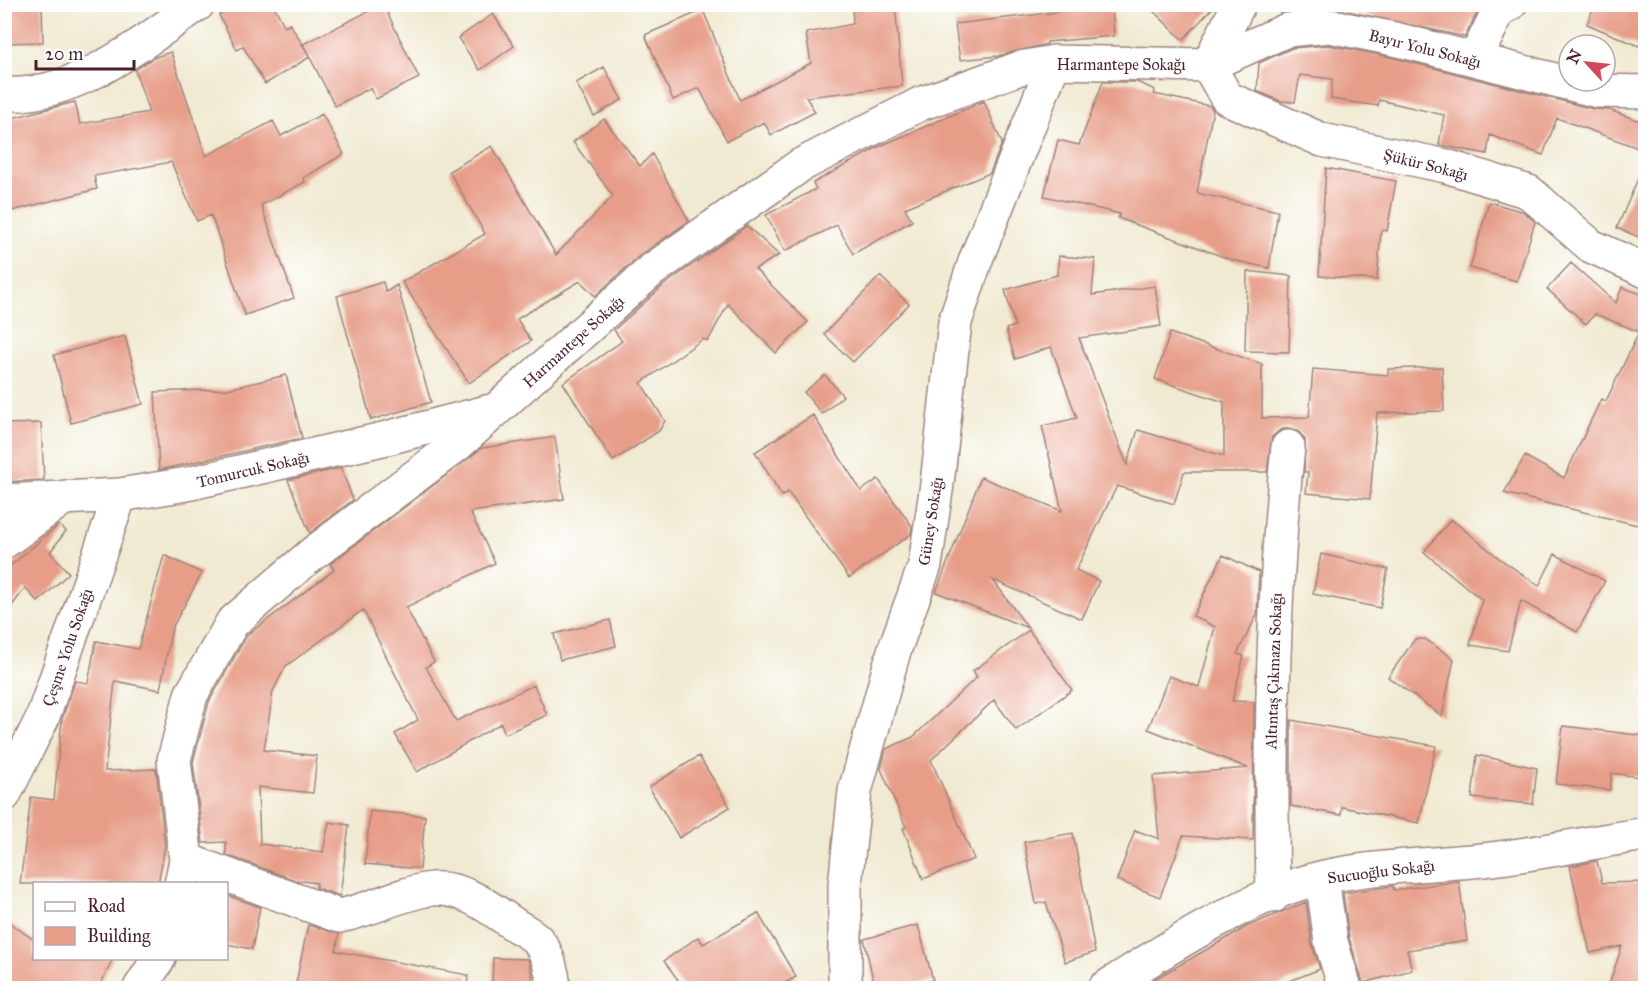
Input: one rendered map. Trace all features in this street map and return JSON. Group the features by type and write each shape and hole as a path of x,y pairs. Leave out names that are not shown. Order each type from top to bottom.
{"street":[{"path":"4,94 60,87 129,53 198,4"},
{"path":"1208,64 1239,4"},
{"path":"1475,60 1498,10 1510,4"},
{"name":"Bayır Yolu Sokağı","path":"1208,64 1287,30 1330,26 1598,91 1646,92"},
{"name":"Harmantepe Sokağı","path":"184,872 174,760 191,695 232,623 311,555 458,444 652,270 801,165 920,104 1020,69 1054,62 1208,64"},
{"name":"Güney Sokağı","path":"848,988 845,982 845,885 855,791 894,651 925,565 938,484 956,322 976,259 1054,62"},
{"name":"Şükür Sokağı","path":"1208,64 1227,98 1322,140 1446,166 1529,192 1591,246 1646,271"},
{"name":"Tomurcuk Sokağı","path":"4,501 120,495 198,482 387,438 497,409"},
{"name":"Altıntaş Çıkmazı Sokağı","path":"1273,896 1270,758 1278,540 1288,447"},
{"name":"Çeşme Yolu Sokağı","path":"4,795 42,719 120,495"},
{"path":"4,542 65,497"},
{"name":"Sucuoğlu Sokağı","path":"1105,988 1235,912 1322,878 1370,870 1485,859 1646,834"},
{"path":"184,872 219,882"},
{"path":"1322,878 1331,942 1345,988"},
{"path":"228,884 339,916 365,912 392,898 433,889 451,890 477,900 538,940 552,973 555,988"},
{"path":"140,988 158,960"}],"building":[{"path":"4,4 42,4 43,42 4,43"},
{"path":"238,4 273,4 285,27 290,24 310,57 265,84 243,46 237,50 219,15"},
{"path":"383,4 419,78 376,99 370,88 335,106 303,44"},
{"path":"852,4 895,4 902,86 806,97 815,112 771,135 764,122 727,141 699,88 673,100 645,35 703,10 740,100 811,63 806,33 853,24"},
{"path":"1056,4 1112,4 1114,36 1047,42 1047,44 998,56 960,60 955,24 1057,12"},
{"path":"1146,4 1216,4 1183,40"},
{"path":"1281,4 1481,4 1465,37 1334,8 1280,13"},
{"path":"1595,4 1646,4 1646,49 1617,37 1617,33 1608,33 1587,24"},
{"path":"493,14 514,46 480,70 458,38"},
{"path":"1329,45 1395,58 1593,109 1609,110 1646,123 1646,151 1557,118 1543,155 1490,135 1487,154 1439,145 1444,115 1379,100 1378,106 1331,99 1332,79 1300,75 1295,102 1280,101 1257,91 1259,63 1292,48"},
{"path":"171,52 206,156 273,121 281,136 322,114 344,154 303,178 305,182 261,205 294,298 245,315 211,215 197,221 171,162 94,176 97,189 4,213 4,120 75,102 80,124 149,112 135,70 153,58"},
{"path":"604,67 622,100 594,116 576,83"},
{"path":"1103,82 1137,82 1155,90 1154,94 1210,106 1213,110 1197,193 1278,211 1269,268 1232,260 1118,218 1120,214 1044,196 1058,140 1079,145"},
{"path":"984,101 1002,143 990,173 905,208 912,221 853,254 837,225 785,251 766,215 816,189 813,183 878,147"},
{"path":"604,119 640,166 652,154 689,221 639,256 595,296 580,281 517,319 531,341 469,383 402,282 485,234 449,171 492,146 556,255 613,196 573,142"},
{"path":"1646,162 1646,240 1617,228"},
{"path":"1326,168 1396,181 1387,231 1381,230 1377,280 1319,276"},
{"path":"1489,202 1524,212 1535,222 1517,281 1470,268"},
{"path":"747,226 779,255 755,269 808,322 776,353 728,304 708,341 703,339 641,383 665,421 659,431 613,461 563,383 622,341 614,330 664,285"},
{"path":"1059,256 1095,259 1092,295 1155,286 1161,326 1079,338 1127,465 1138,430 1224,456 1224,402 1155,379 1170,333 1262,364 1262,418 1309,417 1313,369 1388,375 1388,369 1442,367 1444,411 1377,413 1370,499 1306,493 1308,472 1304,472 1305,440 1298,431 1289,428 1280,430 1272,437 1267,472 1184,472 1174,504 1117,486 1076,570 1099,581 1082,619 993,580 1028,628 936,592 981,477 1062,511 1042,426 1077,418 1051,347 1015,359 1006,329 1015,326 1005,290 1057,275"},
{"path":"1571,263 1616,303 1622,287 1646,296 1646,527 1504,493 1525,456 1564,478 1601,399 1606,401 1639,332 1595,314 1586,324 1547,289"},
{"path":"1247,271 1291,276 1289,352 1245,351"},
{"path":"880,276 909,304 853,362 824,334"},
{"path":"383,282 386,292 397,285 431,402 371,420 337,296"},
{"path":"125,336 143,404 71,423 54,355"},
{"path":"286,375 302,438 159,470 155,392 228,389"},
{"path":"825,375 843,396 822,414 804,392"},
{"path":"813,415 861,491 878,479 912,526 911,534 849,578 788,492 782,496 755,452"},
{"path":"41,423 44,480 4,482 4,424"},
{"path":"555,437 564,499 470,512 495,563 406,607 434,662 426,667 456,721 534,685 547,715 505,734 501,723 417,772 395,734 418,720 363,610 286,666 273,691 264,750 317,756 313,793 258,787 260,844 323,852 329,822 349,825 340,896 316,888 317,883 295,880 226,855 226,842 203,843 193,762 209,702 247,635 334,570 330,564 482,448"},
{"path":"341,468 353,500 310,533 288,480"},
{"path":"1451,519 1499,558 1539,586 1555,554 1605,581 1577,632 1521,601 1508,651 1470,645 1482,600 1424,552"},
{"path":"59,525 66,531 50,552 69,573 38,602 25,588 4,617 4,571"},
{"path":"1321,554 1388,569 1380,608 1313,594"},
{"path":"164,555 202,573 172,628 160,690 115,681 105,771 156,769 165,846 158,882 33,882 33,884 20,884 31,797 54,800 62,719 75,681 88,683 96,641 138,649"},
{"path":"1223,555 1259,572 1257,615 1237,654 1244,656 1232,701 1254,702 1253,840 1183,836 1160,897 1117,880 1135,830 1159,839 1153,776 1248,768 1148,729 1169,676 1199,687 1215,627 1193,616"},
{"path":"610,620 616,646 560,660 554,634"},
{"path":"1029,630 1072,690 1016,730 994,700 931,760 974,859 923,879 903,828 906,827 881,769 886,749 913,737 977,677 973,671"},
{"path":"1415,639 1425,639 1454,659 1442,716 1388,677"},
{"path":"1291,720 1436,746 1419,823 1342,807 1341,815 1291,806"},
{"path":"1563,726 1646,736 1646,778 1612,773 1610,790 1556,784"},
{"path":"1477,755 1537,768 1533,804 1472,798"},
{"path":"699,756 730,807 679,838 649,787"},
{"path":"370,811 425,816 420,869 365,864"},
{"path":"1073,833 1095,952 1065,962 1046,902 1036,904 1024,842"},
{"path":"1597,861 1602,883 1646,882 1646,988 1608,988 1622,946 1590,953 1570,866"},
{"path":"1459,881 1467,941 1407,950 1412,970 1363,983 1349,938 1343,893 1393,886 1394,890"},
{"path":"228,896 260,907 252,949 228,944"},
{"path":"1306,902 1312,945 1320,969 1272,988 1139,988 1248,926"},
{"path":"758,913 796,977 776,988 684,988 664,961 698,937 703,944"},
{"path":"4,919 33,939 33,960 112,960 99,988 4,988"},
{"path":"308,925 339,934 336,951 468,975 467,988 295,988"},
{"path":"918,925 933,980 901,988 875,988 864,939"},
{"path":"493,958 528,959 535,988 492,988"}]}
